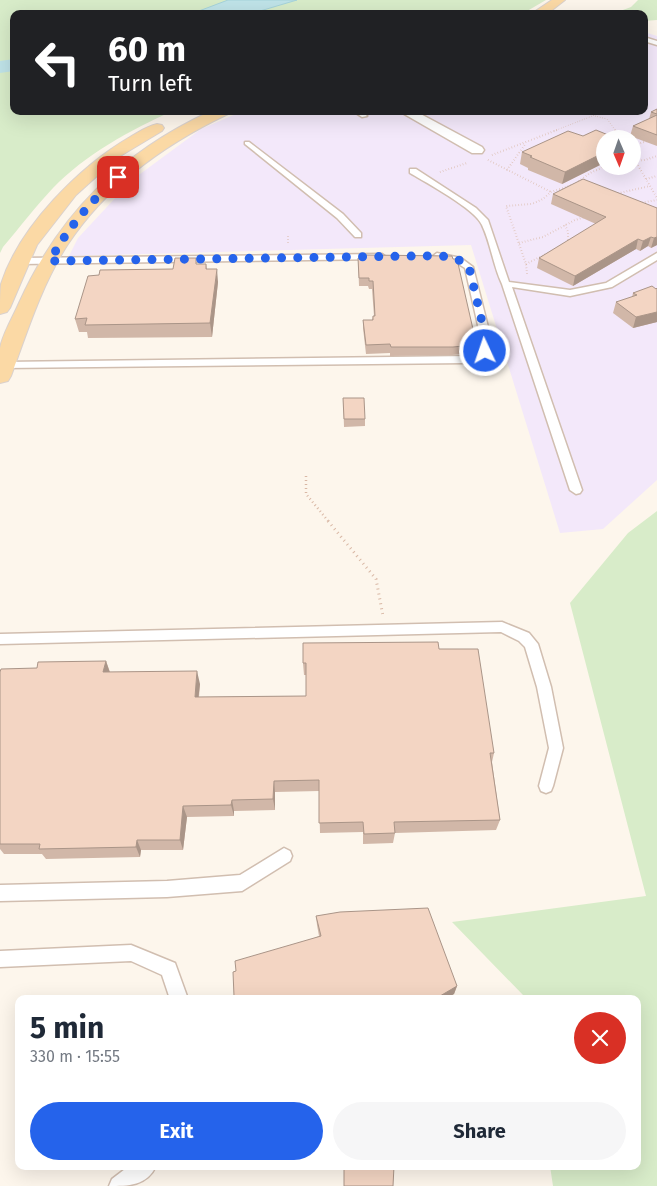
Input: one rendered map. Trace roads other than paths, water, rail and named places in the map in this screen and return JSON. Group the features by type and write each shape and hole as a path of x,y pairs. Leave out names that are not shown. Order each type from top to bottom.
{"main road":[{"path":"545,10 565,2"},
{"path":"0,308 20,261 43,223 70,191 111,155 180,115"},
{"path":"2,371 34,292 59,244 96,197 130,167 168,140 215,115"}],"street":[{"path":"411,115 475,156"}],"lane":[{"path":"248,143 340,216 358,235"},
{"path":"413,171 473,210 485,222 498,266 506,284 576,490"},
{"path":"2,371 466,360 478,357 485,351 487,343 469,267 463,261 454,258 428,256"},
{"path":"506,284 570,293 609,285 657,256"},
{"path":"20,261 390,257"},
{"path":"0,639 502,627 524,637 531,644 544,686 556,748 546,786"},
{"path":"0,893 167,889 242,883 284,856"},
{"path":"0,959 131,953 169,969 178,995"},
{"path":"119,1186 141,1170"}],"water":[{"path":"228,0 297,0 263,10 202,10"}],"waterway":[{"path":"0,67 10,66"}]}
